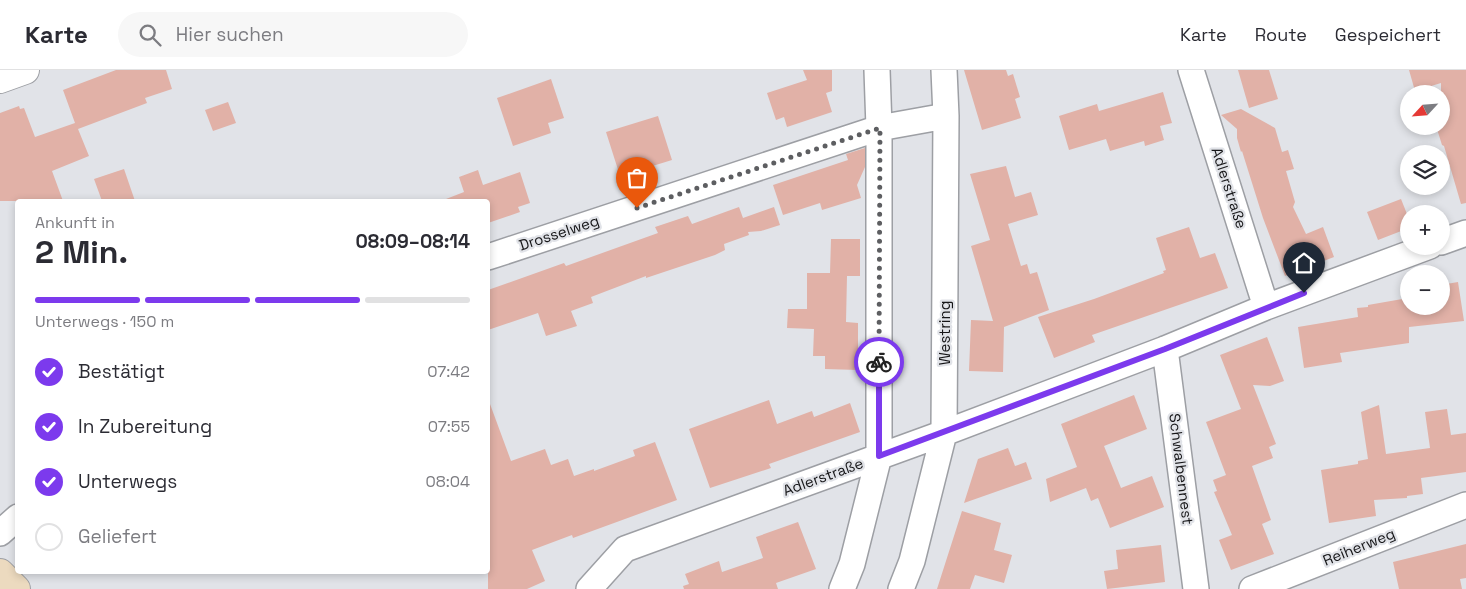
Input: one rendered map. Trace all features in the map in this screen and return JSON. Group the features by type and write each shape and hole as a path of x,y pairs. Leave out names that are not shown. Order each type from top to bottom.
{"main road":[{"path":"0,573 16,589"}],"street":[{"path":"0,79 25,70"},
{"path":"842,589 852,564 879,456 880,128 877,70"},
{"name":"Westring","path":"901,589 912,561 944,433 946,116 944,70"},
{"name":"Adlerstraße","path":"1191,70 1266,307"},
{"name":"Drosselweg","path":"490,256 880,128 946,116"},
{"path":"1450,239 1466,233"},
{"name":"Adlerstraße","path":"589,589 625,549 944,433 1165,349 1266,307 1406,255"},
{"name":"Schwalbennest","path":"1165,349 1196,589"},
{"name":"Reiherweg","path":"1252,589 1466,505"},
{"path":"0,533 15,520"}],"building":[{"path":"116,70 166,70 172,89 145,98 147,103 78,129 89,156 52,171 62,199 15,199 15,201 0,201 0,113 19,106 20,109 24,108 35,137 75,123 63,90"},
{"path":"803,70 832,70 832,91 826,93 832,112 787,127 784,117 776,120 767,93 807,80"},
{"path":"964,70 1006,70 1008,76 1013,74 1020,97 1015,99 1021,118 982,130"},
{"path":"1238,70 1269,70 1278,99 1249,108"},
{"path":"1409,70 1466,70 1466,203 1461,204 1450,166 1450,145 1442,145 1439,135 1450,135 1450,85 1441,85 1441,83 1434,85 1413,85"},
{"path":"551,79 564,118 548,123 551,133 513,146 497,98"},
{"path":"1163,92 1172,123 1160,126 1164,140 1145,146 1144,141 1110,151 1106,139 1069,150 1059,116 1097,104 1099,111"},
{"path":"228,102 236,123 213,131 205,110"},
{"path":"1241,109 1275,128 1282,152 1288,150 1294,169 1286,171 1295,202 1293,207 1306,234 1323,227 1334,257 1285,276 1241,152 1237,138 1237,129 1221,115"},
{"path":"658,116 672,160 620,176 606,132"},
{"path":"865,148 865,167 857,185 861,198 822,210 820,203 783,215 773,185 848,160 846,154"},
{"path":"1006,166 1015,197 1031,192 1038,215 1008,224 1021,266 1027,264 1030,274 1037,272 1049,310 1004,327 1003,372 969,371 971,320 993,321 971,246 990,240 970,174"},
{"path":"124,169 134,199 101,199 94,179"},
{"path":"478,170 483,185 520,172 530,203 518,207 520,212 490,222 490,199 446,199 464,192 459,177"},
{"path":"1401,199 1403,205 1400,205 1400,231 1378,240 1367,212"},
{"path":"739,207 743,218 774,207 780,225 761,231 748,232 749,235 724,244 725,250 715,255 646,278 646,276 591,297 593,303 571,311 577,326 546,336 538,313 490,329 490,289 564,263 566,266 658,233 655,227 688,216 692,224"},
{"path":"1189,227 1200,258 1215,253 1228,288 1092,335 1095,342 1054,358 1038,317 1164,273 1163,271 1166,270 1156,238"},
{"path":"831,239 860,239 860,276 847,276 846,322 858,323 858,370 825,369 825,356 813,356 814,329 787,328 788,309 807,309 807,273 830,273"},
{"path":"1458,282 1464,321 1409,327 1409,343 1340,353 1342,362 1304,368 1298,327 1358,317 1357,308 1400,299 1400,315 1450,315 1450,283"},
{"path":"1267,337 1284,381 1270,386 1253,385 1276,444 1269,447 1273,458 1252,466 1271,520 1262,524 1274,554 1231,570 1219,540 1232,535 1214,492 1217,491 1213,480 1226,475 1206,422 1241,409 1220,355"},
{"path":"1134,395 1147,429 1104,446 1121,488 1152,476 1164,507 1110,528 1098,498 1091,501 1086,488 1050,502 1046,479 1077,467 1061,424"},
{"path":"769,400 777,424 812,411 814,417 850,403 860,432 769,464 771,468 710,488 689,429"},
{"path":"490,404 511,461 545,449 551,465 568,459 574,476 635,456 633,450 655,442 677,500 573,538 572,535 532,550 545,581 527,589 488,589 488,574 490,574"},
{"path":"1379,405 1386,454 1430,448 1425,412 1447,409 1451,435 1466,433 1466,472 1421,478 1423,494 1407,496 1407,498 1374,500 1376,516 1329,523 1321,470 1358,464 1358,461 1368,459 1361,412"},
{"path":"1008,448 1015,466 1026,462 1032,479 964,503 978,459"},
{"path":"962,511 1001,523 994,550 1012,555 1004,583 975,575 970,589 937,589"},
{"path":"798,522 816,569 776,583 778,589 684,589 683,586 689,584 685,574 719,561 722,572 763,558 756,537"},
{"path":"1466,544 1466,578 1460,579 1462,589 1399,589 1393,562"},
{"path":"1161,545 1165,582 1107,589 1104,571 1118,569 1116,550"}],"way so far":[{"path":"637,208 880,128 879,362"}],"route":[{"path":"879,362 879,456 1165,349 1304,293"}]}
